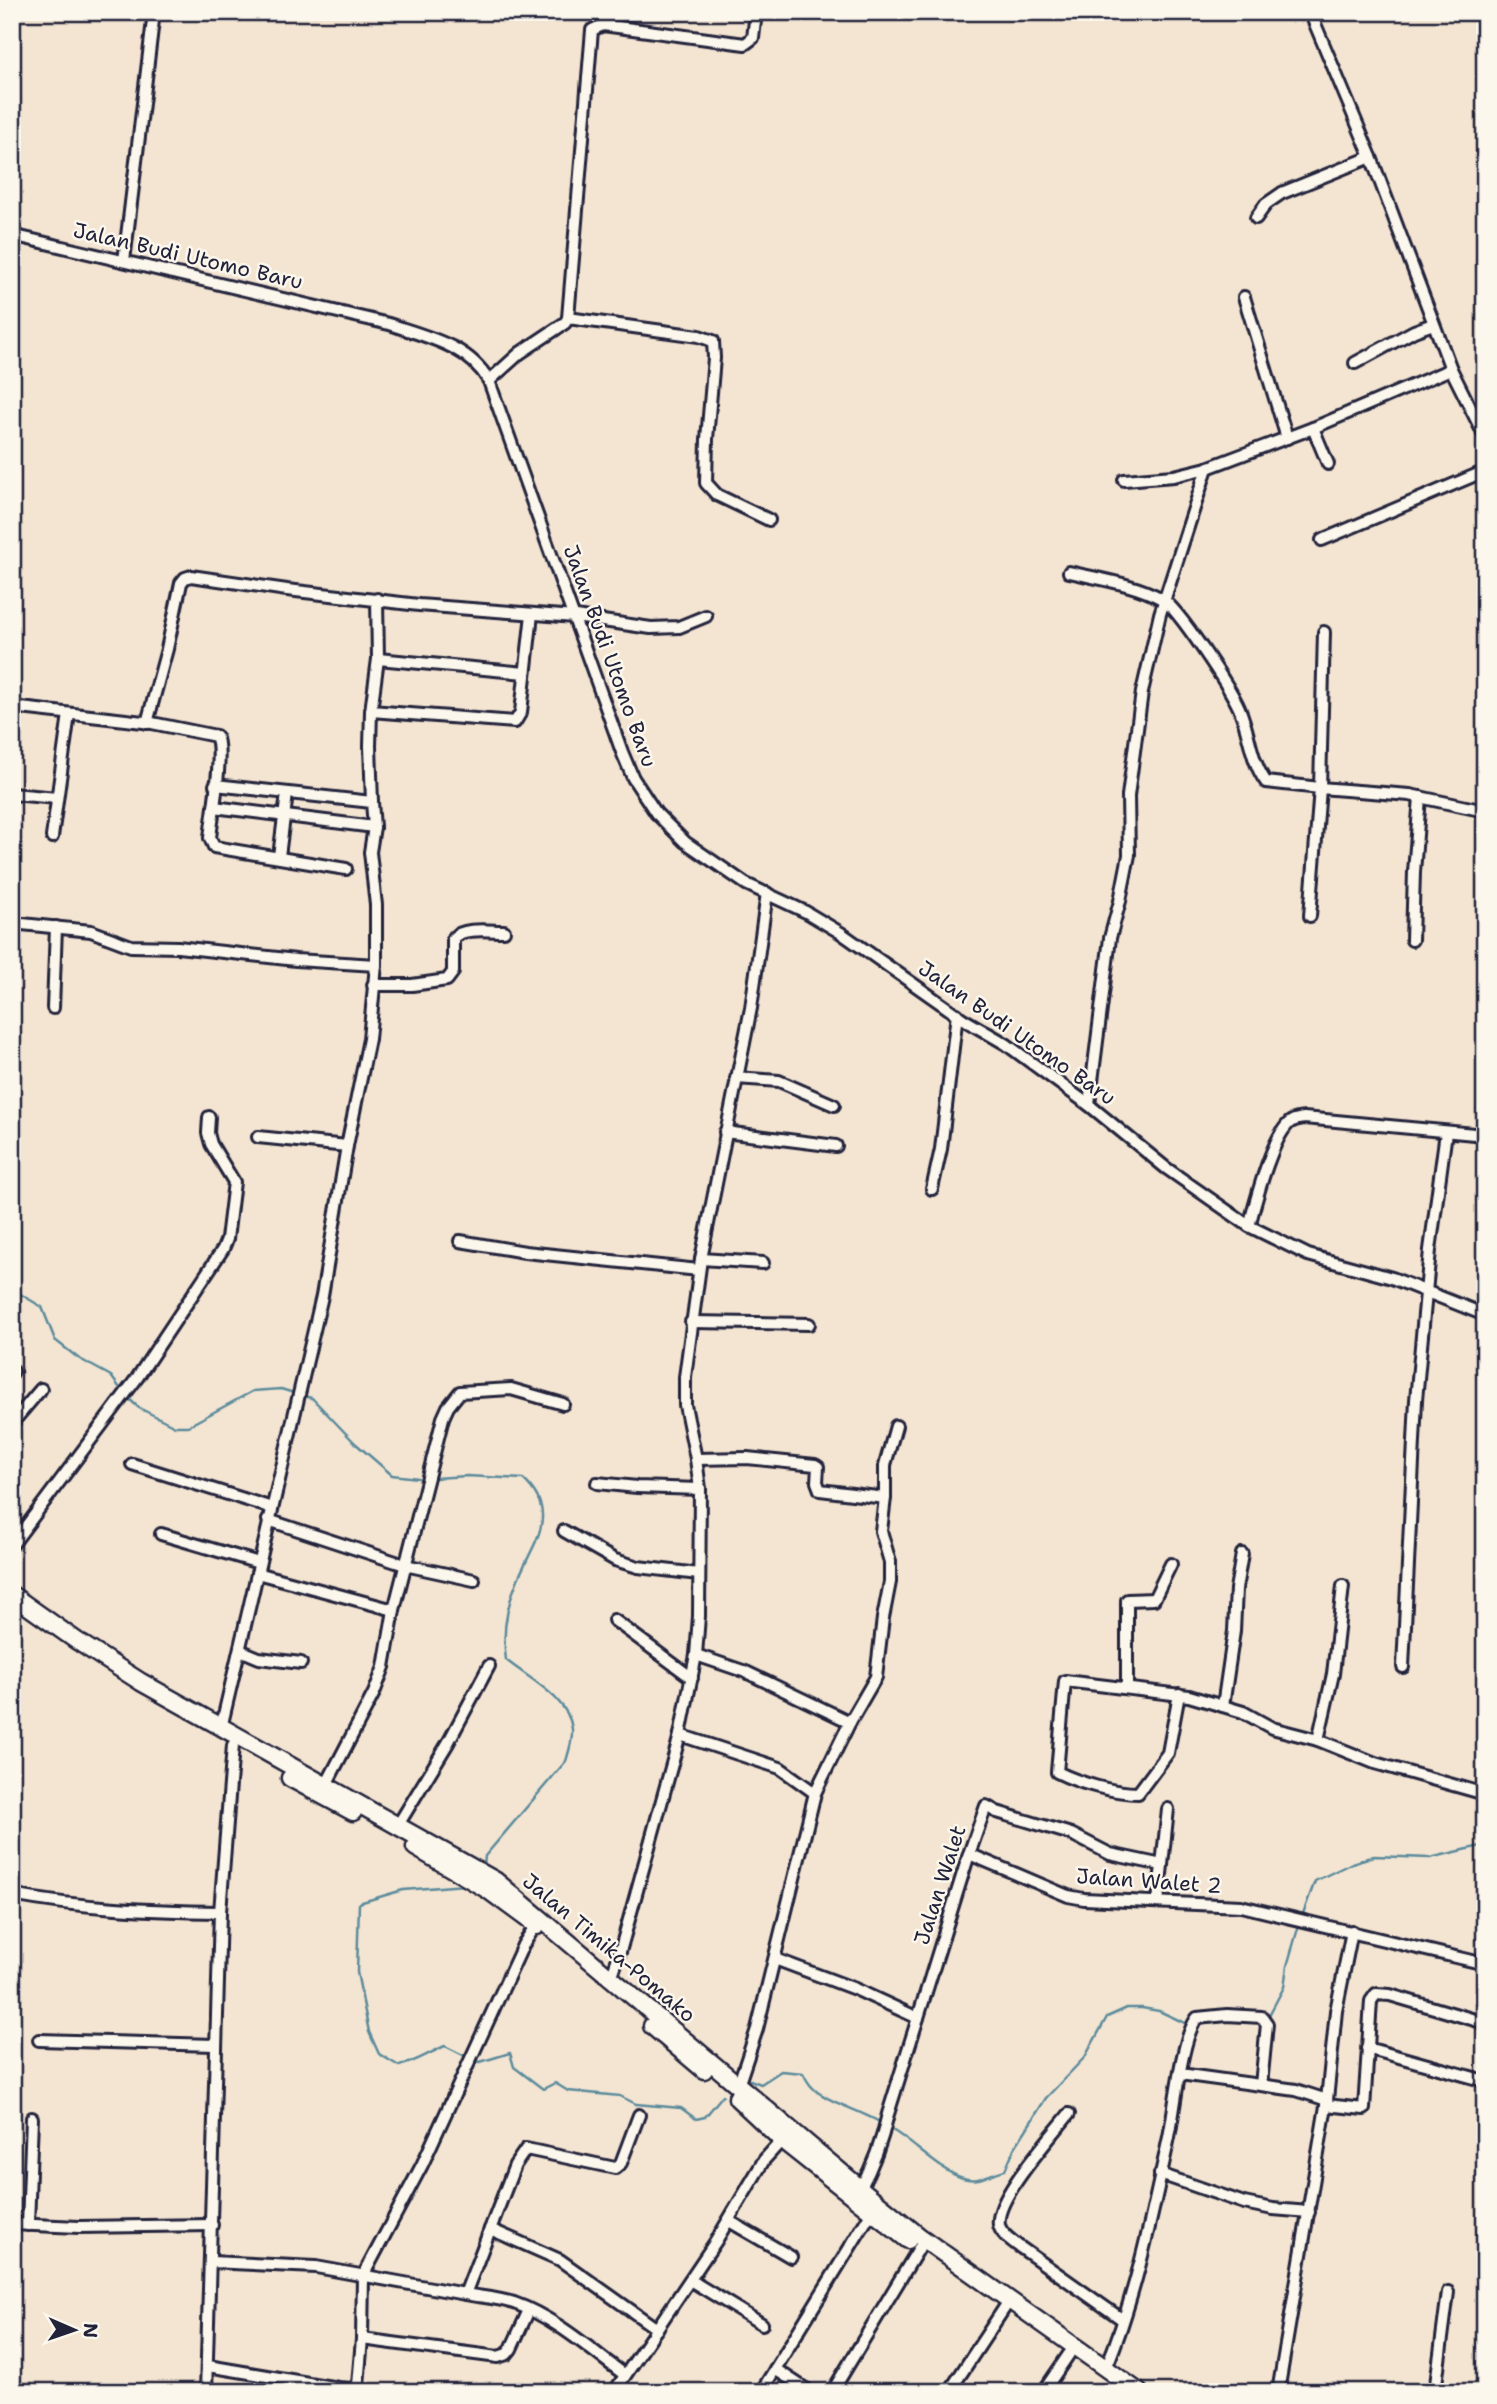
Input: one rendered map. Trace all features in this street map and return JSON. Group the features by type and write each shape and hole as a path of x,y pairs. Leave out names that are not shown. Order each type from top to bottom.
{"highway":[{"name":"Jalan Timika-Pomako","path":"12,1595 107,1661 221,1728 496,1881 611,1978 782,2140 919,2248 1121,2392"},
{"name":"Jalan Timika-Pomako","path":"12,1606 101,1668 458,1871 536,1925 919,2235 1139,2392"}],"street":[{"path":"124,261 154,12"},
{"path":"489,381 529,346 565,323 568,318 592,30 603,25 746,44 753,38 756,12"},
{"path":"1310,12 1371,157 1451,369 1485,437"},
{"path":"1256,218 1273,198 1371,157"},
{"name":"Jalan Budi Utomo Baru","path":"12,235 389,324 459,349 482,368 489,381 633,778 656,813 685,842 746,884 806,912 841,933 957,1014 1006,1044 1089,1105 1174,1174 1249,1226 1308,1255 1392,1278 1485,1315"},
{"path":"1244,297 1287,438"},
{"path":"568,318 699,336 713,341 706,483 717,495 769,520"},
{"path":"1354,363 1414,331 1433,324"},
{"path":"1124,480 1174,476 1207,468 1313,428 1451,369"},
{"path":"1313,428 1328,464"},
{"path":"1089,1105 1110,938 1121,901 1129,855 1128,809 1133,752 1153,638 1207,468"},
{"path":"1322,540 1485,471"},
{"path":"1069,572 1136,590 1165,601 1193,636 1238,706 1253,760 1266,782 1420,797 1485,811"},
{"path":"147,723 181,583 191,576 419,605 575,617 668,629 706,616"},
{"path":"221,1728 327,1272 347,1146 365,1059 376,965 376,905 370,852 374,827 371,711 378,659 377,599"},
{"path":"371,711 510,723 519,718 532,614"},
{"path":"1310,916 1320,789 1324,632"},
{"path":"378,659 525,673"},
{"path":"12,707 97,715 216,736 218,751 210,838 214,847 346,869"},
{"path":"52,837 69,714"},
{"path":"215,785 372,802"},
{"path":"12,794 57,798"},
{"path":"279,856 287,794"},
{"path":"1412,940 1420,797"},
{"path":"214,807 374,827"},
{"path":"611,1978 680,1735 696,1655 700,1489 685,1392 691,1322 725,1132 751,1008 767,893"},
{"path":"12,923 92,931 131,946 178,947 296,960 376,965"},
{"path":"53,1008 55,927"},
{"path":"373,985 412,985 447,980 453,972 455,935 463,932 504,931"},
{"path":"932,1189 940,1157 957,1014"},
{"path":"736,1078 779,1082 834,1105"},
{"path":"12,1545 137,1378 223,1250 227,1239 234,1182 211,1143 208,1133 209,1117"},
{"path":"1249,1226 1265,1172 1279,1138 1287,1125 1295,1120 1304,1118 1485,1135"},
{"path":"725,1132 836,1146"},
{"path":"1403,1667 1416,1400 1446,1132"},
{"path":"258,1137 347,1146"},
{"path":"460,1241 525,1252 700,1264 763,1263"},
{"path":"691,1322 809,1324"},
{"path":"12,1423 41,1389"},
{"path":"326,1785 379,1681 405,1565 448,1406 460,1392 511,1389 563,1404"},
{"path":"738,2086 748,2060 775,1959 815,1793 876,1677 890,1582 890,1562 881,1531 885,1465 896,1426"},
{"path":"696,1458 760,1459 815,1465 818,1467 817,1482 820,1490 885,1498"},
{"path":"132,1464 272,1508"},
{"path":"597,1483 700,1489"},
{"path":"268,1520 405,1565 474,1580"},
{"path":"564,1531 615,1560 638,1567 699,1574"},
{"path":"161,1534 258,1568 394,1610"},
{"path":"1223,1706 1242,1554"},
{"path":"1127,1688 1128,1600 1154,1599 1171,1564"},
{"path":"1318,1740 1333,1674 1343,1586"},
{"path":"614,1620 692,1678"},
{"path":"240,1650 260,1657 301,1662"},
{"path":"696,1655 746,1672 850,1722"},
{"path":"398,1825 448,1743 489,1667"},
{"path":"1179,1695 1168,1753 1138,1793 1121,1793 1057,1772 1065,1681 1179,1695 1223,1706 1243,1712 1272,1728 1318,1740 1375,1763 1485,1794"},
{"path":"680,1735 780,1768 815,1793"},
{"path":"206,2392 220,1912 233,1745"},
{"name":"Jalan Walet","path":"860,2189 873,2167 882,2141 968,1854 986,1805 997,1812 1072,1834 1110,1854 1162,1865"},
{"path":"1158,1902 1168,1809"},
{"name":"Jalan Walet 2","path":"968,1854 1068,1896 1241,1906 1485,1964"},
{"path":"12,1895 41,1901 161,1911 220,1912"},
{"path":"208,2366 352,2389 358,2385 363,2276 422,2165 523,1945 536,1925"},
{"path":"1278,2392 1327,2102 1336,2011 1352,1931"},
{"path":"775,1959 864,1993 918,2018"},
{"path":"1181,2074 1296,2091 1327,2102 1364,2109 1371,2001 1376,1994 1485,2023"},
{"path":"1106,2368 1123,2320 1160,2174 1192,2025 1197,2018 1227,2015 1265,2021 1261,2085"},
{"path":"39,2040 215,2045"},
{"path":"1367,2048 1485,2081"},
{"path":"1069,2114 1010,2190 999,2217 999,2226 1002,2232 1028,2253 1123,2320"},
{"path":"465,2294 515,2165 523,2151 539,2151 615,2168 621,2163 639,2115"},
{"path":"28,2225 33,2118"},
{"path":"614,2392 729,2221 764,2160 782,2140"},
{"path":"1160,2174 1244,2203 1309,2212"},
{"path":"761,2392 872,2213"},
{"path":"729,2221 791,2257"},
{"path":"12,2224 120,2227 212,2225"},
{"path":"490,2229 560,2260 657,2329"},
{"path":"832,2392 919,2248"},
{"path":"211,2262 316,2267 513,2303 546,2319 625,2375"},
{"path":"690,2280 762,2324"},
{"path":"1435,2392 1448,2292"},
{"path":"949,2392 1005,2307"},
{"path":"362,2339 498,2357 507,2354 511,2349 529,2310"},
{"path":"1043,2392 1069,2354"},
{"path":"775,2369 810,2392"}],"waterway":[{"path":"12,1289 42,1307 55,1340 78,1358 111,1376 122,1391"},
{"path":"126,1396 139,1408 175,1426 188,1426 253,1391 281,1389 297,1394"},
{"path":"303,1396 312,1398 355,1443 392,1475 418,1478"},
{"path":"435,1478 467,1476 523,1479 534,1492 542,1517 536,1541 511,1598 505,1629 506,1660 556,1698 564,1708 572,1729 566,1761 485,1856 484,1866"},
{"path":"1301,1919 1315,1881 1352,1863 1374,1856 1430,1858 1485,1845"},
{"path":"465,1885 403,1890 359,1903 357,1972 369,2032 379,2054 399,2066 445,2046 467,2057"},
{"path":"1268,2017 1284,1987 1299,1925"},
{"path":"892,2130 957,2176 978,2179 1005,2170 1014,2149 1046,2098 1085,2057 1107,2017 1127,2008 1142,2008 1159,2011 1185,2023"},
{"path":"1196,2025 1255,2021"},
{"path":"12,2041 19,2056"},
{"path":"473,2059 480,2062 510,2053 514,2067 543,2089 555,2083 568,2091 620,2096 636,2104 681,2108 696,2119 705,2117 723,2095"},
{"path":"743,2084 750,2080 761,2084 781,2071 803,2073 809,2084 818,2092 881,2123"}]}
